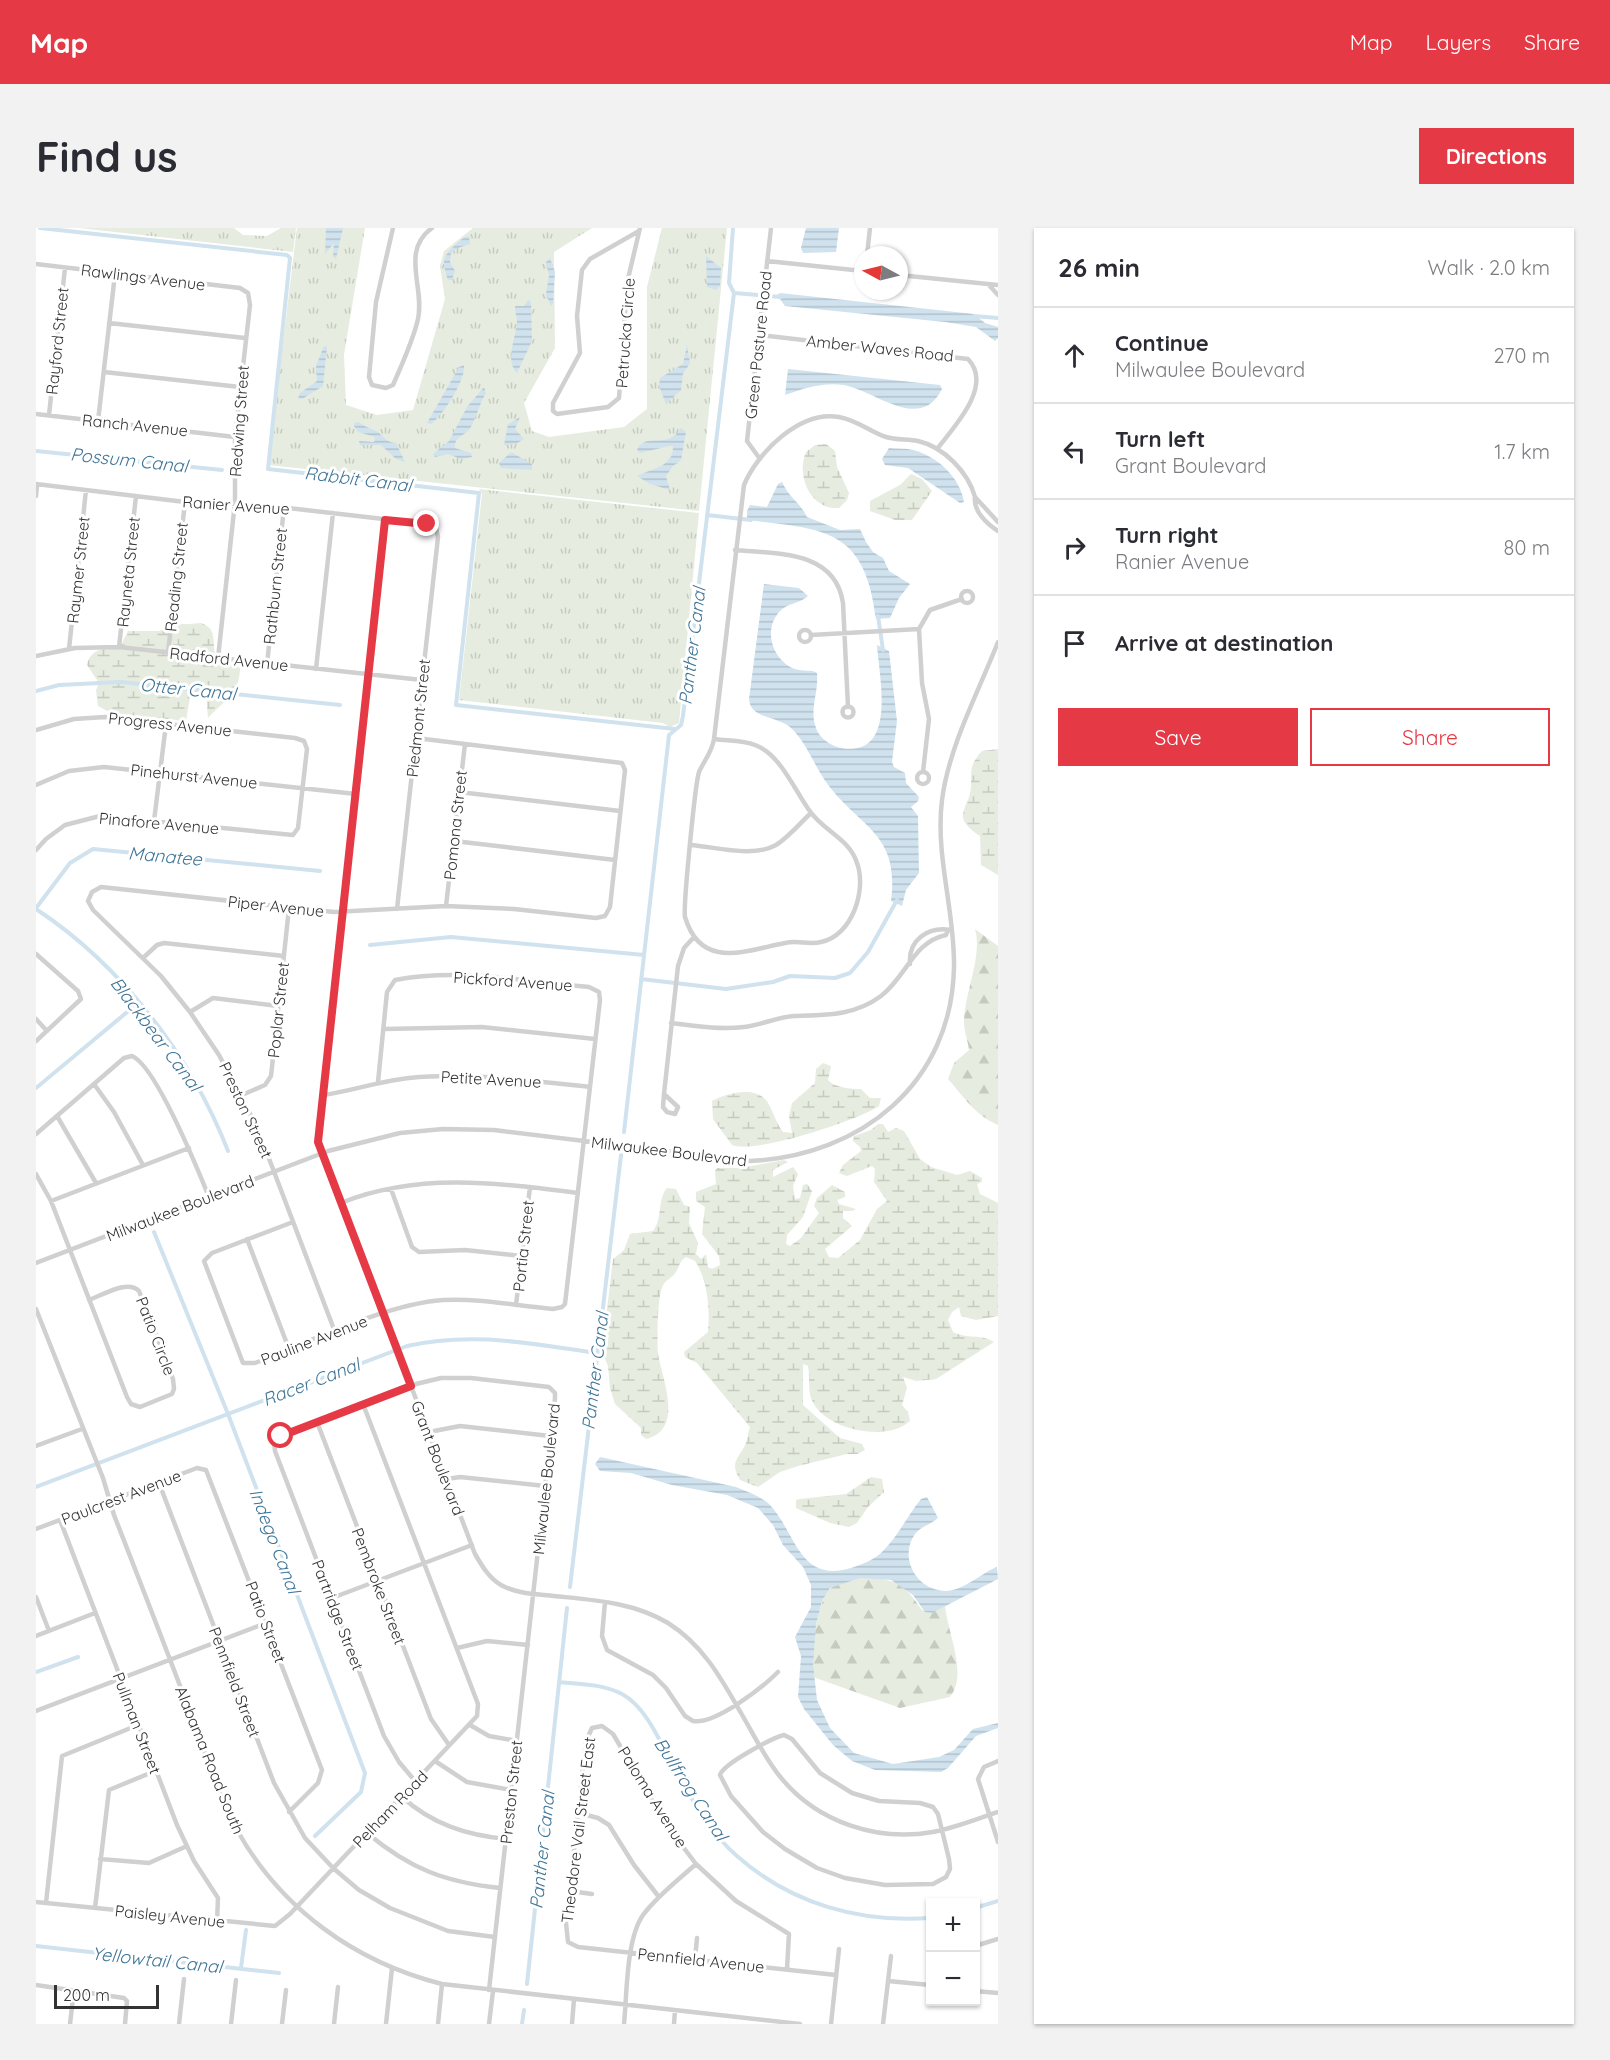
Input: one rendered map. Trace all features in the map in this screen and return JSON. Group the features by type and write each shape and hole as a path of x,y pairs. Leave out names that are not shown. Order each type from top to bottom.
{"street":[{"path":"393,228 376,302 369,377 372,385 381,388 393,384 417,323 415,250 421,237 432,228"},
{"name":"Green Pasture Road","path":"760,459 747,441 771,228"},
{"path":"868,246 870,228"},
{"name":"Petrucka Circle","path":"639,229 627,283 619,398 608,407 557,414 553,411 553,403 580,353 577,316 584,266 590,259 639,229"},
{"path":"767,261 854,270"},
{"name":"Rawlings Avenue","path":"36,264 240,288 249,292"},
{"name":"Rayford Street","path":"49,415 65,268"},
{"path":"98,421 115,274"},
{"path":"908,276 998,285"},
{"path":"989,285 998,295"},
{"name":"Redwing Street","path":"218,658 235,502 235,437 249,292"},
{"path":"109,323 245,338"},
{"name":"Amber Waves Road","path":"759,335 968,359 975,371 973,399 937,449"},
{"path":"104,372 240,387"},
{"name":"Ranch Avenue","path":"36,414 235,437"},
{"path":"714,739 751,744 770,753 811,813 844,841 858,864 860,886 858,899 840,932 819,943 787,942 730,955 713,951 694,937 684,911 698,778 714,739 742,492 747,477 760,459 798,426 826,416 848,419 886,437 916,441 937,449 963,472 975,497 988,514 998,522"},
{"path":"36,496 37,485"},
{"name":"Ranier Avenue","path":"37,485 185,502 235,502 427,524 436,528"},
{"name":"Raymer Street","path":"69,649 86,490"},
{"name":"Rayneta Street","path":"119,647 136,496"},
{"path":"975,497 974,502 983,518 998,531"},
{"name":"Reading Street","path":"168,653 185,502"},
{"name":"Rathburn Street","path":"267,664 284,508"},
{"path":"316,669 333,513"},
{"path":"983,518 988,514"},
{"name":"Grant Boulevard","path":"385,520 318,1142 481,1564 494,1580 513,1590 605,1602 644,1611 676,1628 713,1665 760,1746 790,1788 817,1809 838,1821 886,1834 911,1835 942,1830 998,1812"},
{"name":"Piedmont Street","path":"397,909 438,537 436,528"},
{"path":"735,550 803,558 824,568 840,589 846,633 848,707"},
{"path":"923,772 929,719 922,683 919,629 930,610 962,599"},
{"path":"811,635 919,629"},
{"name":"Milwaukee Boulevard","path":"36,1263 322,1154 383,1136 434,1129 494,1130 750,1161 780,1160 806,1154 853,1136 890,1109 911,1086 931,1056 948,1016 954,968 940,832 942,800 950,762 998,642"},
{"name":"Radford Avenue","path":"36,656 69,649 119,647 422,680"},
{"name":"Progress Avenue","path":"36,730 66,721 92,718 295,738 304,741 307,749 303,788"},
{"path":"154,822 166,724"},
{"path":"416,738 622,763 625,770 615,860 454,841"},
{"name":"Pomona Street","path":"446,906 465,744"},
{"name":"Pinehurst Avenue","path":"36,785 62,773 87,768 160,773 356,794"},
{"name":"Pinafore Avenue","path":"36,850 56,830 87,818 110,817 293,835 298,828 303,788"},
{"path":"459,792 620,811"},
{"path":"691,845 752,851 763,849 776,845 811,813"},
{"name":"Piper Avenue","path":"92,892 97,888 106,887 342,912 446,906 514,909 596,918 605,916 610,907 615,860"},
{"name":"Preston Street","path":"92,892 89,905 144,957 190,1012 242,1095 335,1332"},
{"name":"Poplar Street","path":"242,1095 265,1084 271,1077 289,908"},
{"path":"671,1023 734,1028 792,1016 840,1014 856,1010 880,996 897,982 910,964 919,948 927,941 946,935 950,930 940,928 923,935 911,949 910,964"},
{"path":"923,935 927,941"},
{"path":"664,1094 680,954 694,937"},
{"path":"144,957 157,945 164,943 284,956"},
{"path":"36,954 78,991 81,999 36,1041"},
{"name":"Pickford Avenue","path":"384,1029 387,992 391,982 404,978 475,976 589,987 599,992 595,1039"},
{"path":"190,1012 213,998 278,1006"},
{"path":"36,1019 48,1031"},
{"path":"341,1203 391,1189 454,1182 578,1193 595,1039 495,1027 384,1029 378,1082"},
{"path":"36,1134 124,1058 132,1056 136,1058 157,1088 189,1148 209,1197"},
{"name":"Petite Avenue","path":"323,1095 378,1082 437,1076 474,1075 590,1087"},
{"path":"94,1084 121,1124 143,1165"},
{"path":"57,1116 96,1183"},
{"path":"51,1201 189,1148"},
{"path":"36,1174 51,1201 89,1300"},
{"name":"Portia Street","path":"516,1305 530,1187"},
{"path":"391,1189 412,1247 418,1252 465,1250 521,1256"},
{"name":"Pauline Avenue","path":"247,1239 212,1253 204,1260 243,1363 251,1364 383,1314 420,1303 445,1300 562,1307 567,1299 578,1193"},
{"path":"289,1349 247,1239 293,1222"},
{"name":"Patio Circle","path":"131,1286 139,1291 174,1389 168,1396 134,1406 127,1397 89,1300 131,1286"},
{"name":"Alabama Road South","path":"36,1309 82,1429 96,1459 170,1660 237,1829 267,1875 296,1907 344,1944 392,1968 442,1984 675,2010 727,2019 800,2024"},
{"name":"Milwaulee Boulevard","path":"274,1442 287,1434 411,1386 455,1377 549,1387 555,1393 533,1594"},
{"path":"363,1404 457,1648 487,1641 528,1645"},
{"name":"Pembroke Street","path":"317,1422 431,1719 449,1745"},
{"path":"429,1432 460,1426 550,1436"},
{"path":"36,1446 82,1429"},
{"name":"Partridge Street","path":"274,1442 275,1451 388,1744 415,1781"},
{"name":"Paulcrest Avenue","path":"36,1529 197,1468 206,1470"},
{"name":"Patio Street","path":"206,1470 319,1761 322,1775 288,1812"},
{"path":"447,1479 460,1477 545,1486"},
{"name":"Pennfield Street","path":"159,1483 274,1783 288,1812 305,1838 333,1868"},
{"name":"Pullman Street","path":"60,1521 155,1771 187,1846 218,1898 217,1921"},
{"path":"332,1598 472,1545"},
{"name":"Preston Street","path":"489,2024 500,1888 533,1594"},
{"path":"36,1597 49,1631"},
{"path":"605,1602 602,1632 604,1646 610,1653 631,1661 653,1675 666,1688 689,1720 705,1721 758,1691 778,1672"},
{"path":"36,1636 95,1613"},
{"path":"36,1711 266,1623"},
{"name":"Pelham Road","path":"296,1907 470,1725 479,1709 457,1648"},
{"path":"46,1903 62,1756 138,1725"},
{"path":"470,1725 489,1736 517,1741"},
{"name":"Theodore Vail Street East","path":"568,1942 565,1930 588,1735 592,1728 602,1726"},
{"name":"Paloma Avenue","path":"602,1726 616,1738 668,1827 696,1864 729,1895 789,1934 788,1969"},
{"path":"780,1736 788,1736 813,1766 841,1788 879,1801 930,1805 938,1814 942,1830 950,1869 946,1877 938,1882 885,1885 859,1881 817,1868 785,1849 763,1832 735,1802 721,1779 724,1767 780,1736"},
{"path":"435,1761 467,1782 511,1790"},
{"path":"998,1761 984,1767 978,1779 998,1842"},
{"path":"95,1908 109,1790 155,1771"},
{"path":"402,1797 417,1810 451,1828 506,1839"},
{"path":"579,1813 594,1816 606,1822 634,1866 659,1897"},
{"path":"367,1833 398,1857 425,1872 454,1881 500,1888"},
{"path":"100,1859 149,1863 187,1846"},
{"path":"624,2024 632,1953 639,1921 659,1897 696,1864"},
{"path":"333,1868 368,1896 404,1916 453,1932 495,1937"},
{"path":"570,1891 592,1894"},
{"name":"Paisley Avenue","path":"36,1902 275,1926 296,1907"},
{"path":"695,1959 697,1938"},
{"path":"980,1944 998,1939"},
{"name":"Pennfield Avenue","path":"568,1942 578,1947 836,1975"},
{"path":"831,2024 839,1949"},
{"path":"883,2024 891,1956"},
{"path":"386,2024 392,1968"},
{"path":"179,2024 184,1979"},
{"path":"231,2024 236,1980"},
{"path":"888,1981 926,1985"},
{"path":"438,2024 442,1984"},
{"path":"36,1986 124,1998 127,2001 125,2024"},
{"path":"334,2024 338,1988"},
{"path":"70,2024 74,1990"},
{"path":"282,2024 286,1990"},
{"path":"980,1991 998,1993"},
{"path":"572,2024 574,1999"},
{"path":"674,2024 675,2010"}],"green space":[{"path":"79,228 234,228 243,235 267,236 281,228 296,228 293,252"},
{"path":"297,228 365,228 344,355 346,405 377,415 413,410 445,299 440,266 444,251 473,228 592,228 554,252 555,348 524,403 532,431 549,437 624,427 647,409 647,287 662,228 727,228 699,511 268,465"},
{"path":"826,444 835,451 837,467 849,493 847,500 839,508 820,503 813,497 804,480 803,461 806,452 815,445"},
{"path":"911,474 922,479 932,491 912,520 895,520 870,511 870,501 900,485"},
{"path":"479,489 699,513 679,723 670,727 663,723 459,700 482,494"},
{"path":"201,623 207,626 212,633 216,657 240,668 234,690 208,718 206,693 191,691 186,721 111,713 98,706 96,690 99,683 87,665 95,652 121,645 128,631 159,631 177,625"},
{"path":"998,749 998,875 981,865 980,836 970,829 963,817 970,793 971,771 975,760 982,751"},
{"path":"975,929 998,946 998,1125 976,1111 948,1079 954,1063 969,1050 964,1022 977,951"},
{"path":"823,1063 831,1066 828,1080 831,1083 843,1088 861,1089 870,1098 881,1098 879,1106 850,1120 783,1141 744,1147 732,1145 713,1119 712,1101 734,1093 750,1092 763,1097 768,1103 783,1132 792,1133 789,1116 792,1103 815,1083 816,1069"},
{"path":"878,1124 883,1124 888,1132 896,1128 904,1131 920,1159 931,1167 957,1175 970,1171 982,1178 982,1182 977,1184 980,1194 998,1203 998,1316 976,1320 961,1316 959,1307 952,1312 948,1320 953,1332 994,1342 936,1379 916,1381 903,1377 907,1388 902,1405 908,1412 910,1421 900,1428 886,1431 856,1430 828,1418 817,1409 811,1398 808,1366 803,1364 803,1405 840,1438 862,1444 865,1450 857,1454 847,1454 780,1472 758,1487 740,1480 735,1468 736,1460 746,1443 750,1427 697,1363 685,1357 684,1352 708,1332 709,1314 703,1277 695,1261 686,1257 675,1274 664,1283 661,1291 658,1354 666,1389 668,1414 665,1425 658,1434 646,1439 641,1435 641,1428 615,1404 610,1388 608,1366 602,1351 613,1259 624,1250 630,1234 653,1231 664,1193 667,1188 676,1189 684,1205 690,1207 689,1223 698,1243 696,1254 701,1259 706,1254 708,1267 712,1269 720,1265 719,1256 702,1234 705,1207 696,1201 696,1192 716,1184 715,1171 717,1168 740,1168 784,1160 788,1162 773,1170 773,1177 793,1167 798,1174 793,1186 795,1199 800,1198 803,1185 807,1184 812,1191 803,1217 787,1235 786,1244 790,1246 801,1238 819,1213 814,1206 817,1198 832,1185 845,1192 845,1197 837,1200 839,1204 856,1209 843,1211 843,1218 852,1226 825,1249 829,1257 838,1258 860,1240 877,1209 887,1201 874,1182 875,1169 872,1166 847,1176 839,1173 843,1165 861,1151 853,1141 854,1136 871,1130"},
{"path":"871,1477 882,1479 884,1492 868,1507 857,1523 849,1527 830,1523 796,1508 796,1500 846,1494"},
{"path":"868,1577 900,1585 922,1610 932,1613 945,1606 957,1666 955,1688 950,1697 900,1708 813,1677 815,1629 826,1594 840,1582"}],"water":[{"path":"326,228 343,228 336,259 333,257 334,243 325,254"},
{"path":"806,228 839,228 836,252 803,253 801,248"},
{"path":"469,236 470,244 451,253 450,262 455,271 452,280 448,280 444,264 445,257 456,244"},
{"path":"706,256 721,268 720,286 716,290 707,287"},
{"path":"550,258 555,272 551,306 546,294 549,275 546,262"},
{"path":"780,293 974,314 985,323 998,327 998,338 995,341 976,327 945,322 785,306 777,295"},
{"path":"528,300 531,302 532,341 517,373 513,368 511,355 517,320 515,306 524,306"},
{"path":"687,345 690,363 683,374 681,390 666,404 659,386 660,378 683,364"},
{"path":"324,346 327,347 323,386 302,399 298,398 300,393 317,381 316,366"},
{"path":"464,365 464,371 453,397 431,424 427,423 459,367"},
{"path":"788,369 940,385 942,389 933,402 922,408 910,409 836,384 807,388 785,395"},
{"path":"484,387 486,393 471,427 457,439 455,444 455,448 471,453 472,457 461,459 448,454 435,457 433,454 449,441 467,407"},
{"path":"520,417 515,429 524,439 516,444 504,445 508,424"},
{"path":"359,422 378,432 388,441 396,443 405,462 396,459 381,445 360,445 359,441 374,442 375,437 358,432 354,423"},
{"path":"681,428 686,432 681,460 666,476 670,490 650,484 637,476 666,463 670,459 673,446 640,453 637,450 641,445 645,442 670,438 676,435"},
{"path":"889,448 913,450 939,462 958,484 964,502 960,503 908,468 885,465 882,459"},
{"path":"511,452 532,464 532,470 501,468 499,463"},
{"path":"782,482 807,517 840,530 860,529 873,552 883,558 889,571 910,584 899,598 890,618 876,619 871,589 862,567 851,550 837,539 799,527 747,520 750,505 767,507 778,484"},
{"path":"764,584 799,588 808,596 780,611 772,627 772,644 787,665 798,670 817,673 814,721 820,735 829,743 841,748 859,748 871,741 878,728 881,712 882,694 877,645 889,651 897,721 892,762 894,767 905,773 906,783 919,797 911,807 918,816 919,873 906,890 902,906 891,901 892,878 889,860 883,845 874,833 826,782 801,740 791,728 759,714 751,705 749,699"},
{"path":"600,1457 736,1487 754,1494 769,1504 778,1515 800,1552 809,1562 820,1569 833,1571 860,1565 880,1554 921,1499 927,1497 938,1518 917,1531 910,1543 910,1563 919,1579 936,1590 953,1590 997,1567 998,1579 932,1613 925,1612 913,1595 891,1580 860,1578 830,1588 822,1601 816,1624 813,1664 817,1700 830,1728 854,1753 893,1764 939,1757 954,1750 973,1729 998,1723 998,1728 976,1736 948,1768 941,1772 875,1770 852,1761 833,1745 804,1709 798,1697 801,1656 795,1637 811,1607 811,1585 803,1567 783,1545 773,1525 758,1508 727,1495 672,1485 631,1473 600,1471 595,1464"}],"waterway":[{"name":"Rabbit Canal","path":"40,228 287,255 290,258 268,469 479,493 456,705 675,729"},
{"name":"Panther Canal","path":"624,1132 669,735 681,725 683,716 734,293 729,283 733,228"},
{"path":"734,293 781,297"},
{"path":"974,316 998,318"},
{"name":"Possum Canal","path":"36,451 222,470"},
{"path":"707,515 751,520"},
{"path":"878,616 883,650"},
{"name":"Otter Canal","path":"36,691 59,685 121,682 340,705"},
{"name":"Manatee","path":"36,908 70,863 93,849 320,871"},
{"path":"641,979 726,989 773,982 790,976 835,978 850,973 868,952 897,900"},
{"name":"Blackbear Canal","path":"36,909 97,957 150,1015 194,1081 228,1151"},
{"path":"370,945 451,937 644,955"},
{"path":"36,1088 138,1003"},
{"name":"Panther Canal","path":"570,1587 621,1155"},
{"name":"Indego Canal","path":"154,1232 228,1414 365,1773 361,1792 315,1836"},
{"name":"Racer Canal","path":"36,1487 407,1346 479,1339 597,1353"},
{"name":"Panther Canal","path":"527,1984 567,1608"},
{"path":"36,1672 78,1657"},
{"name":"Bullfrog Canal","path":"559,1682 607,1688 631,1700 654,1729 689,1794 711,1828 728,1848 758,1873 780,1887 828,1907 878,1917 926,1918"},
{"name":"Bullfrog Canal","path":"980,1906 998,1901"},
{"path":"241,1968 246,1930"},
{"name":"Yellowtail Canal","path":"36,1946 279,1973"},
{"path":"522,2024 524,2010"}],"route":[{"path":"281,1436 411,1386 318,1142 385,520 427,524"}]}
